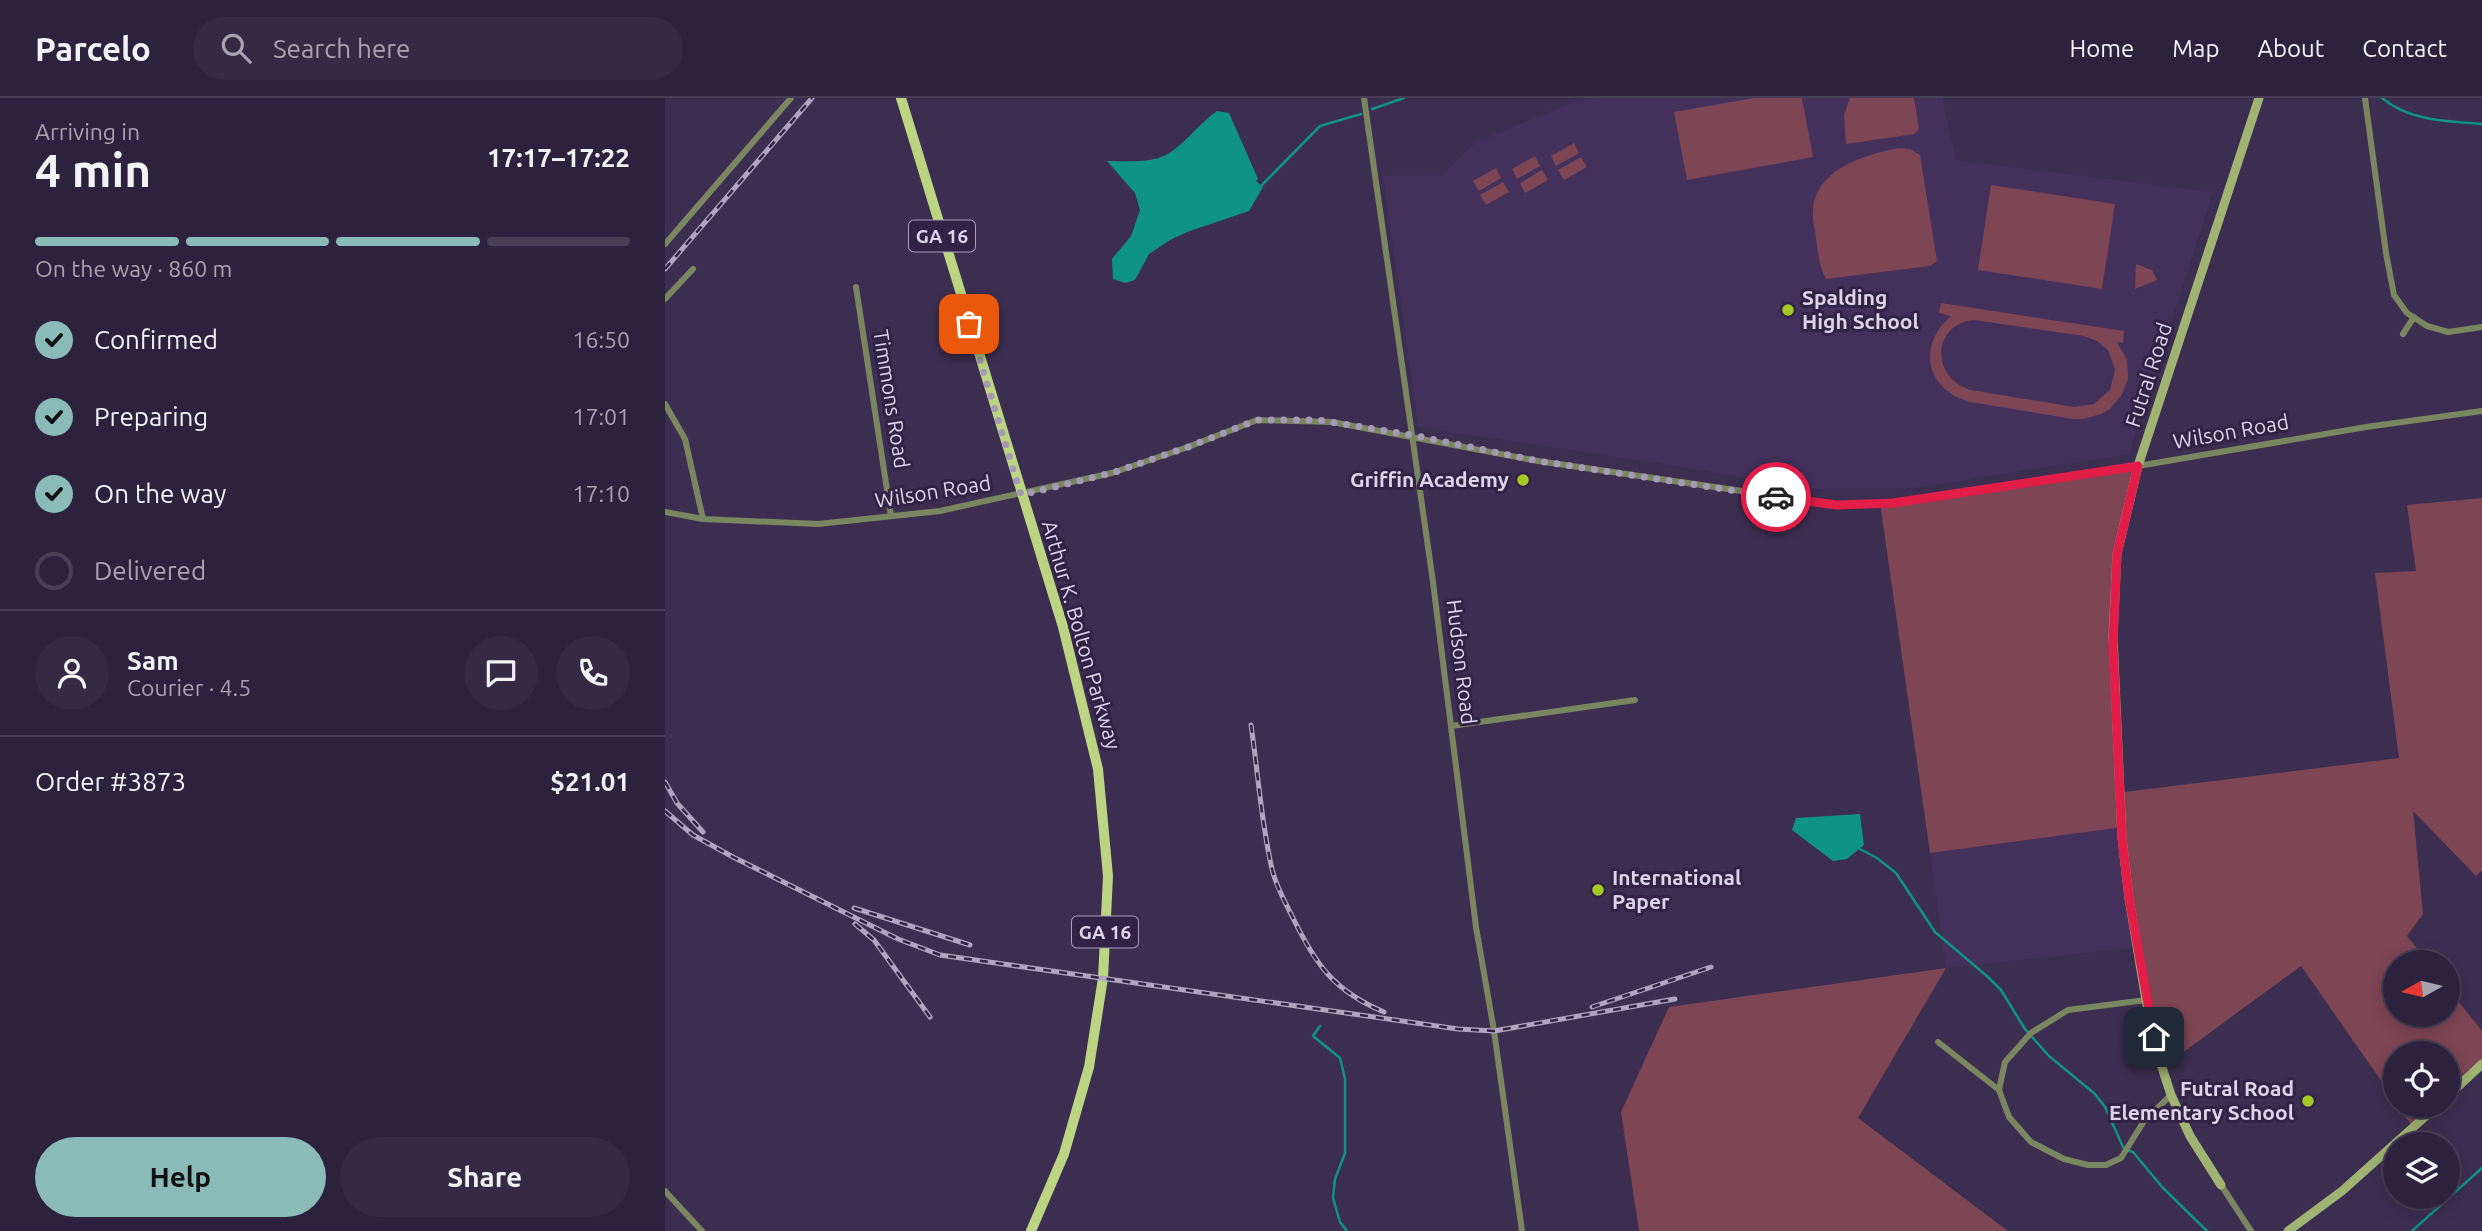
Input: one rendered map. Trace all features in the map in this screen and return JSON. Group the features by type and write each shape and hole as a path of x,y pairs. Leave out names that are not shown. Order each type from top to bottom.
{"main road":[{"name":"Arthur K. Bolton Parkway","path":"901,98 1067,640 1098,769 1108,876 1103,978 1089,1067 1064,1154 1031,1231"}],"street":[{"path":"665,244 791,98"},
{"name":"Hudson Road","path":"1364,98 1412,435 1476,927 1495,1031 1522,1231"},
{"name":"Futral Road","path":"2251,1231 2190,1136 2171,1095 2158,1055 2129,898 2122,838 2112,636 2117,554 2138,466 2259,98"},
{"path":"2365,98 2390,283 2394,295 2407,313 2427,326 2448,332 2482,327"},
{"path":"665,299 693,269"},
{"name":"Timmons Road","path":"856,287 891,516"},
{"path":"2403,334 2414,317"},
{"path":"665,404 685,439 702,519"},
{"name":"Wilson Road","path":"665,512 702,519 818,524 940,510 1021,495 1112,473 1257,420 1318,420 1412,435 1538,461 1837,505 1893,503 2482,411"},
{"path":"1451,726 1635,700"},
{"path":"1999,1090 2005,1062 2031,1033 2068,1010 2146,1000"},
{"path":"1938,1042 1999,1090 2009,1117 2031,1142 2064,1159 2088,1165 2106,1165 2121,1158 2144,1121 2171,1095"},
{"path":"2460,1085 2482,1064"},
{"path":"2288,1231 2342,1191 2424,1118"},
{"path":"665,1191 702,1231"}],"shaded area":[{"name":"Spalding High School","path":"1596,98 1942,98 1956,160 2213,192 2129,454 1914,488 1812,489 1418,427 1383,176 1442,175 1475,143 1570,103"},
{"path":"1754,98 1802,98 1813,157 1687,180 1674,112"},
{"path":"1850,98 1914,98 1919,129 1914,134 1846,144 1844,115"},
{"path":"1217,111 1229,113 1258,179 1256,181 1263,187 1249,211 1170,240 1149,254 1135,280 1125,283 1113,279 1112,259 1131,236 1140,210 1135,193 1107,161 1140,161 1164,156"},
{"path":"1574,143 1579,153 1556,166 1551,156"},
{"path":"1898,148 1910,149 1920,155 1937,261 1930,266 1826,279 1819,259 1813,217 1816,197 1822,184 1844,166"},
{"path":"1535,156 1540,166 1517,179 1512,169"},
{"path":"1581,157 1587,167 1564,180 1558,170"},
{"path":"1496,168 1501,178 1479,191 1473,181"},
{"path":"1542,170 1548,180 1525,193 1520,183"},
{"path":"1503,182 1509,192 1486,205 1480,195"},
{"path":"1991,185 2115,204 2102,289 1978,270"},
{"path":"2136,264 2152,270 2157,280 2135,289"},
{"path":"1941,303 2124,331 2123,343 2117,342 2127,360 2128,379 2121,396 2109,410 2083,419 1970,402 1943,388 1935,377 1930,353 1933,340 1951,316 1939,313","holes":["1974,320 2084,336 2097,341 2108,350 2115,370 2110,390 2094,404 2074,407 1971,390 1958,384 1949,375 1941,352 1950,331 1960,324"]},
{"path":"2133,470 2114,562 2116,793 2399,758 2375,573 2416,571 2407,505 2482,498 2482,870 2476,876 2413,811 2423,914 2407,936 2418,950 2383,950 2383,1027 2461,1027 2461,1004 2482,1031 2482,1064 2460,1085 2460,1041 2383,1041 2383,1083 2301,966 2163,1067 2157,1054 2123,827 1930,853 1880,503"},
{"path":"1860,814 1864,845 1847,859 1833,861 1792,830 1796,818"},
{"path":"2123,827 2140,947 1946,968 1930,853"},
{"path":"1946,968 1858,1118 2008,1231 1639,1231 1621,1112 1669,1007"},
{"path":"2406,1118 2425,1118 2414,1129"}],"waterway":[{"path":"1372,109 1404,98"},
{"path":"2382,98 2417,116 2482,124"},
{"path":"1262,185 1320,126 1361,114"},
{"path":"1860,849 1896,873 1935,932 2001,990 2025,1029 2049,1056 2095,1094 2105,1107 2124,1149 2133,1152 2163,1188 2207,1231"},
{"path":"1320,1026 1313,1036 1340,1058 1345,1079 1345,1153 1335,1179 1333,1198 1340,1222 1347,1231"},
{"path":"2412,1231 2482,1168"}],"railway":[{"path":"665,269 812,98"},
{"path":"1251,725 1268,851 1281,894 1301,935 1328,975 1352,995 1384,1012"},
{"path":"665,782 677,803 703,832"},
{"path":"665,811 693,835 733,857 898,939 940,955 1458,1029 1494,1031 1675,999"},
{"path":"854,908 970,945"},
{"path":"855,924 874,940 930,1017"},
{"path":"1592,1007 1711,967"}],"way so far":[{"path":"969,324 1021,495 1112,473 1257,420 1318,420 1412,435 1538,461 1776,497"}],"place":[{"name":"Spalding High School","path":"1788,310"},
{"name":"Griffin Academy","path":"1523,480"},
{"name":"International Paper","path":"1598,890"},
{"name":"Futral Road Elementary School","path":"2308,1101"}],"route":[{"path":"1776,497 1837,505 1893,503 2138,466 2117,554 2112,636 2122,838 2129,898 2154,1037"}]}
